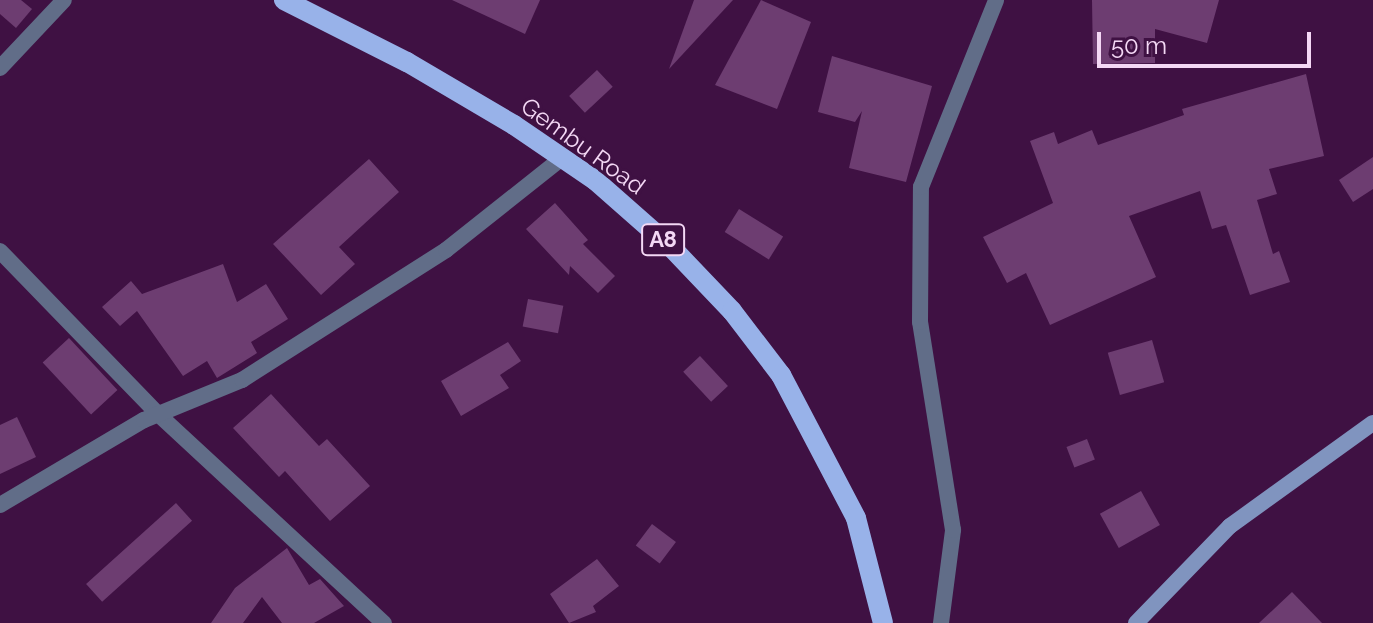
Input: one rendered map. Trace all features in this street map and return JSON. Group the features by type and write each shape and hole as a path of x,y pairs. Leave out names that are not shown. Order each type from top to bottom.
{"main road":[{"name":"Gembu Road","path":"284,0 407,62 562,158 672,248 732,311 781,375 856,518 883,623"}],"street":[{"path":"0,68 64,0"},
{"path":"941,623 953,530 920,322 921,187 996,0"},
{"path":"0,505 158,414 242,380 446,250 562,158"},
{"path":"0,251 158,414 384,623"},
{"path":"1136,623 1230,526 1373,423"}],"building":[{"path":"0,0 21,0 32,9 16,28 0,14"},
{"path":"452,0 540,0 525,34"},
{"path":"694,0 733,0 669,69"},
{"path":"761,0 811,22 777,109 715,85"},
{"path":"1092,0 1219,0 1207,43 1155,29 1155,63 1093,64"},
{"path":"832,56 932,86 906,182 849,168 862,111 855,122 818,112"},
{"path":"597,70 613,87 585,113 569,96"},
{"path":"1306,74 1324,156 1269,169 1277,194 1257,200 1273,254 1279,251 1290,282 1250,295 1226,225 1212,229 1200,191 1129,216 1156,277 1050,325 1026,273 1007,283 983,237 1053,203 1030,141 1054,132 1058,144 1092,130 1098,145 1184,115 1182,109"},
{"path":"1373,157 1373,189 1353,202 1339,180"},
{"path":"369,159 399,192 339,247 355,264 321,295 273,244"},
{"path":"555,203 588,240 583,244 615,276 598,293 570,266 569,275 526,229"},
{"path":"739,209 783,237 769,259 725,232"},
{"path":"223,264 237,302 266,284 288,319 251,342 257,353 217,378 207,361 183,376 137,311 120,326 102,307 131,281 142,294"},
{"path":"528,299 563,306 558,333 523,326"},
{"path":"69,338 117,390 91,414 43,363"},
{"path":"1152,340 1164,382 1120,395 1108,353"},
{"path":"508,342 521,361 500,375 509,388 461,416 441,381"},
{"path":"700,356 728,386 711,402 683,372"},
{"path":"271,394 319,446 327,439 370,486 330,521 285,471 279,477 233,428"},
{"path":"17,417 36,457 0,474 0,425"},
{"path":"1087,439 1095,460 1074,467 1066,447"},
{"path":"1141,491 1160,525 1119,548 1100,514"},
{"path":"176,503 192,521 102,602 86,584"},
{"path":"652,524 676,542 660,564 636,546"},
{"path":"287,548 309,585 320,579 344,606 314,623 282,623 262,597 243,623 211,623 235,588"},
{"path":"597,559 619,586 593,606 596,612 569,623 550,594"},
{"path":"1292,592 1322,623 1259,623"}]}
